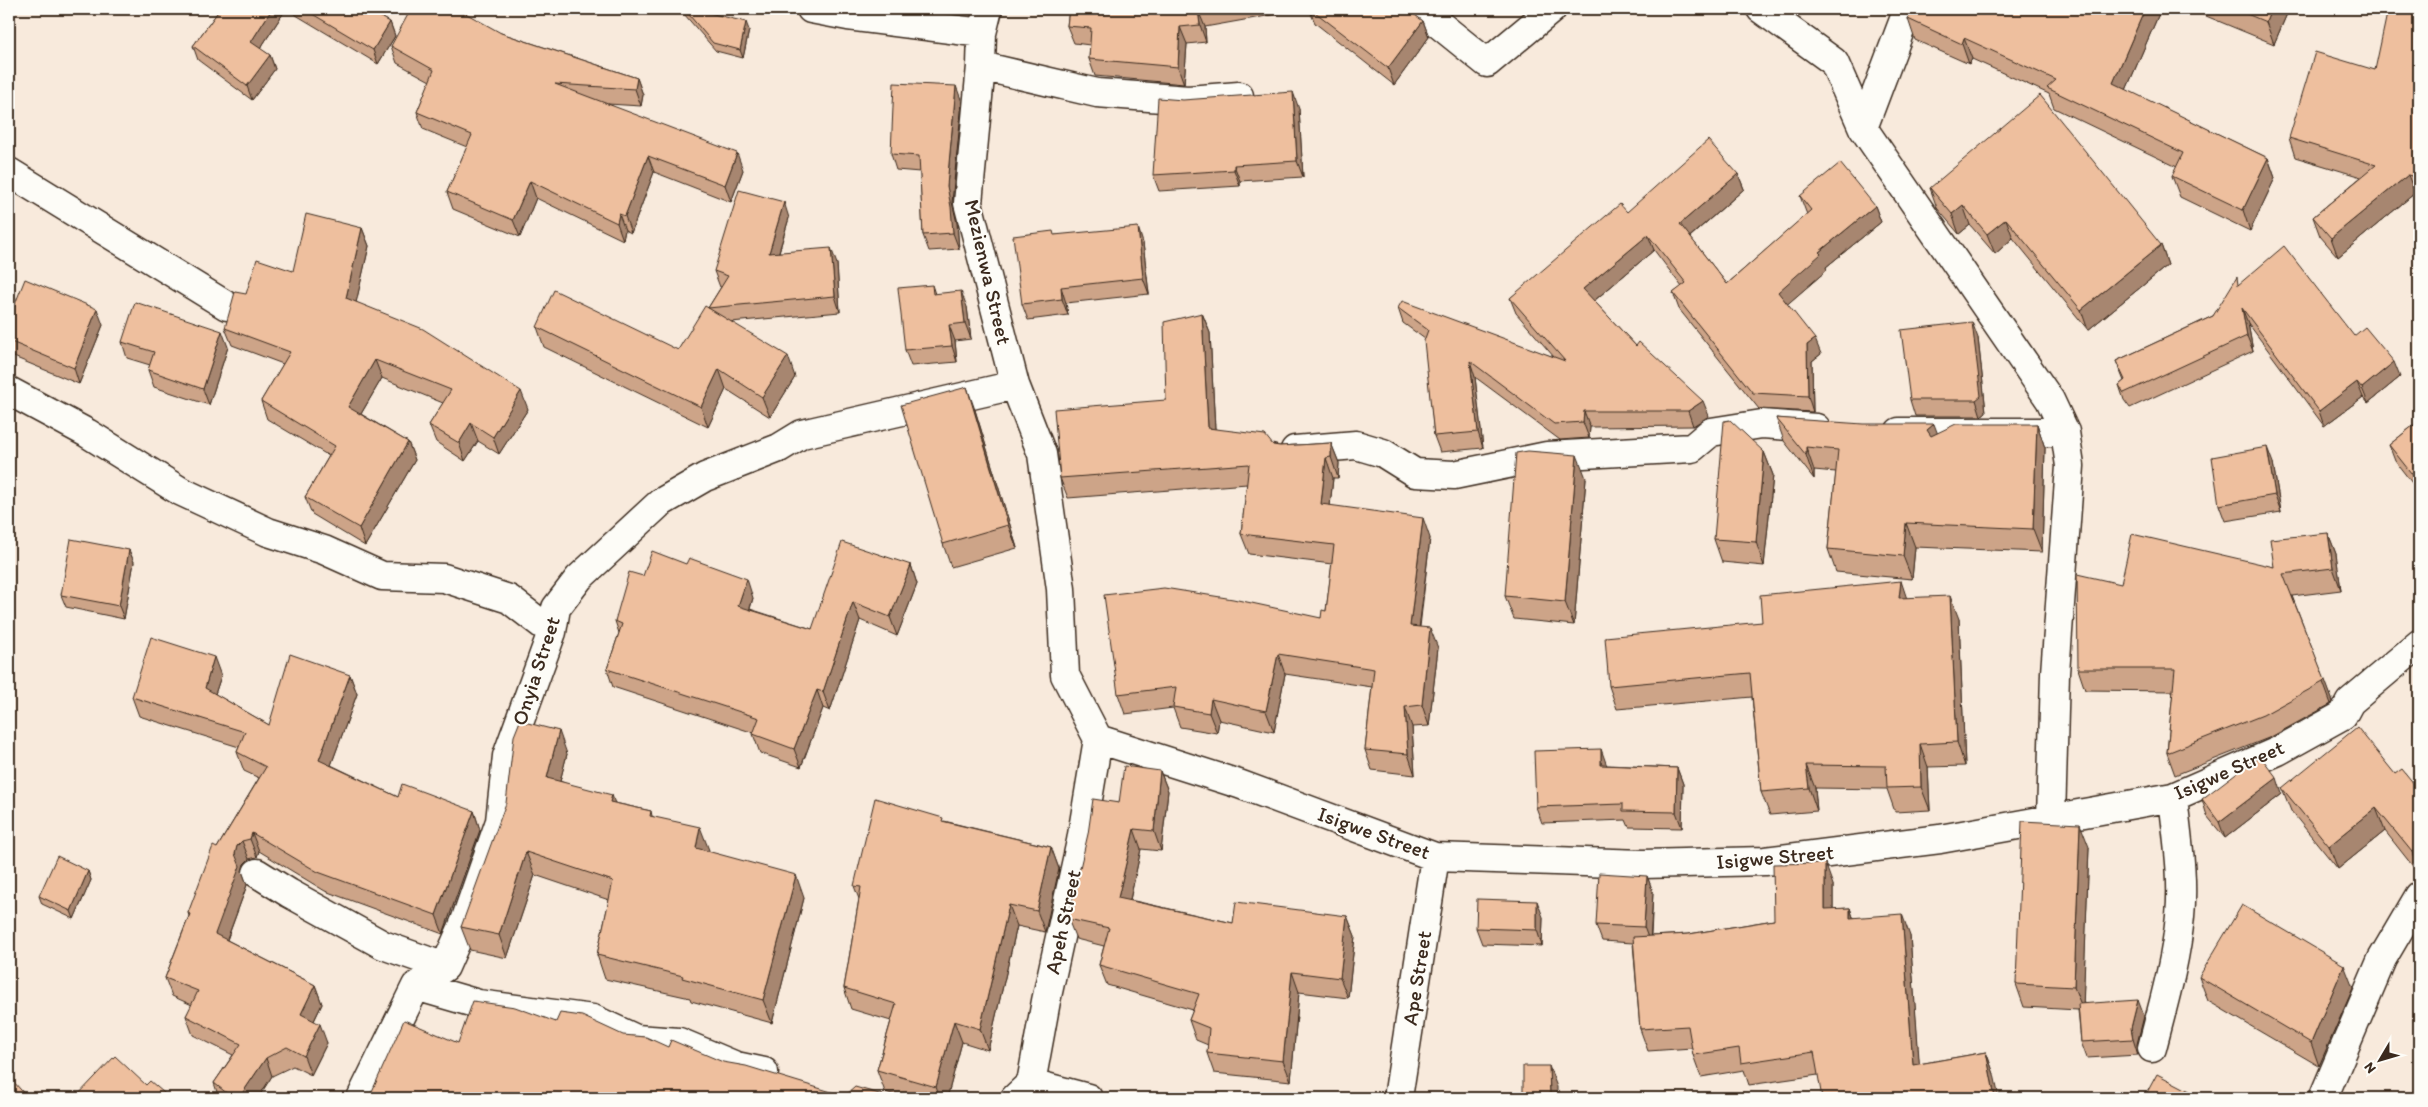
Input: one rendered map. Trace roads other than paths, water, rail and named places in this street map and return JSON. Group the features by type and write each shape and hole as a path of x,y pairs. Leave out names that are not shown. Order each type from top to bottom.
{"street":[{"path":"811,9 848,16 985,21"},
{"path":"1420,9 1487,63 1552,9"},
{"path":"1760,9 1834,62 1863,128 2050,400 2065,432 2070,466 2055,674 2050,820"},
{"path":"1863,128 1908,9"},
{"name":"Mezienwa Street","path":"985,21 968,203 1015,385 1042,454 1061,589 1065,675 1098,739"},
{"path":"982,66 1096,93 1188,100 1239,96"},
{"path":"9,172 227,306"},
{"name":"Onyia Street","path":"445,967 464,924 500,821 507,756 552,632 556,608 579,578 660,503 705,477 779,448 802,434 1015,385"},
{"path":"9,391 87,433 180,491 268,532 324,550 382,576 444,578 509,599 552,632"},
{"path":"1286,451 1356,445 1383,454 1415,473 1454,475 1547,456 1692,448 1711,432 1762,424 1845,430"},
{"path":"1873,432 2065,432"},
{"name":"Isigwe Street","path":"1098,739 1240,784 1435,857 1643,864 1766,861 1940,840 2173,797 2278,751 2343,716 2350,702 2419,644"},
{"name":"Apeh Street","path":"1023,1091 1046,1001 1081,841 1098,739"},
{"path":"2152,1048 2168,983 2180,916 2180,864 2173,797"},
{"name":"Ape Street","path":"1398,1098 1435,857"},
{"path":"257,873 383,945 445,967"},
{"path":"2324,1098 2382,959 2419,896"},
{"path":"361,1098 416,986 445,967"},
{"path":"416,986 478,1004 593,1019 636,1038 678,1042 736,1066 784,1078"},
{"path":"1023,1091 1088,1098"}]}
